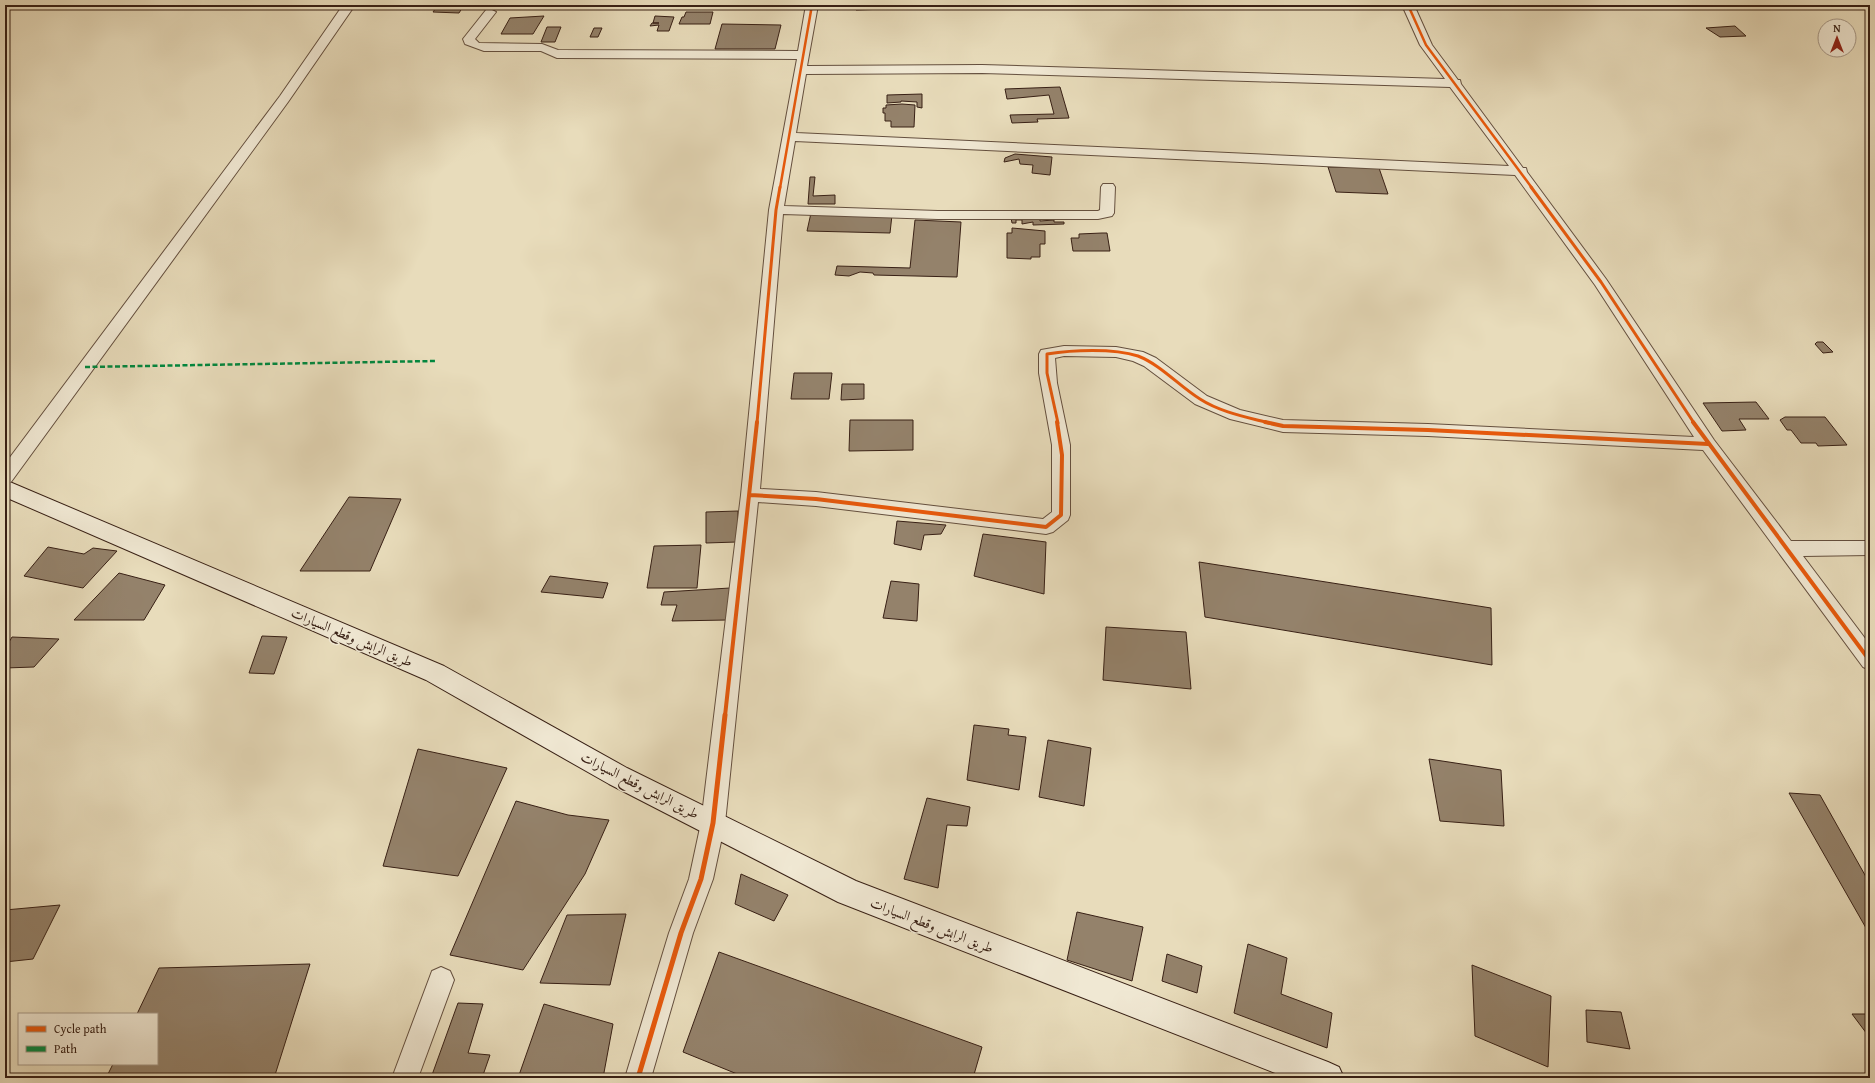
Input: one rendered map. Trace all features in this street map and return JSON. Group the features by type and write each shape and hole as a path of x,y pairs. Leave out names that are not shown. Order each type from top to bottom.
{"main road":[{"name":"طريق الرابش وقطع السيارات","path":"5,488 435,673 618,776 848,892 1180,1022 1328,1078"}],"street":[{"path":"5,477 284,99 349,5"},
{"path":"638,1078 681,933 701,879 713,823 750,495 776,210 812,5"},
{"path":"1408,5 1426,45 1521,171 1601,282 1708,444 1870,661"},
{"path":"490,12 469,39 469,42 473,45 497,48 542,48 557,54 1456,83"},
{"path":"788,137 1521,171"},
{"path":"776,210 938,215 1098,215 1107,213 1108,187"},
{"path":"750,495 816,499 1046,527 1061,515 1062,498 1060,436 1054,400 1045,366 1047,354 1064,351 1116,352 1137,356 1150,362 1201,400 1236,415 1283,426 1436,430 1708,444"},
{"path":"1787,549 1870,548"},
{"path":"405,1078 441,980"}],"building":[{"path":"438,5 464,5 459,13 433,12"},
{"path":"642,5 674,5 642,7"},
{"path":"857,5 890,5 889,9 856,10"},
{"path":"686,12 713,12 710,24 679,24"},
{"path":"544,16 533,34 501,34 510,18"},
{"path":"655,16 674,17 669,31 657,31 659,25 650,26 653,23"},
{"path":"722,24 781,25 775,49 715,49"},
{"path":"1735,26 1746,36 1720,37 1706,28"},
{"path":"547,27 561,27 555,42 541,42"},
{"path":"594,28 602,28 598,37 590,37"},
{"path":"1060,87 1069,118 1037,119 1038,122 1012,123 1010,115 1054,114 1049,95 1007,99 1005,89"},
{"path":"922,94 922,108 917,107 917,102 901,101 887,103 887,95"},
{"path":"886,105 915,105 914,127 891,127 891,121 885,121 885,113 883,113 883,108 886,108"},
{"path":"1015,154 1052,157 1050,175 1032,173 1033,165 1020,164 1019,159 1004,162 1005,158"},
{"path":"1328,167 1379,168 1388,194 1336,192"},
{"path":"810,177 815,177 813,196 835,195 835,204 808,204"},
{"path":"811,213 892,215 890,233 807,231"},
{"path":"1011,218 1040,219 1040,221 1054,220 1054,222 1064,222 1064,224 1033,225 1033,222 1022,224 1022,220 1016,220 1016,223 1012,223"},
{"path":"915,220 961,222 957,277 874,275 873,273 860,272 849,276 835,275 837,266 910,268"},
{"path":"1012,228 1045,231 1045,244 1040,244 1040,257 1031,257 1031,259 1007,258 1007,233 1012,233"},
{"path":"1107,233 1110,251 1073,251 1071,238 1079,238 1079,234"},
{"path":"1817,342 1823,342 1833,352 1823,353 1815,344"},
{"path":"794,373 832,373 829,399 791,399"},
{"path":"842,384 864,384 864,399 841,400"},
{"path":"1756,402 1769,419 1739,419 1746,430 1722,431 1703,403"},
{"path":"1785,417 1825,417 1847,445 1818,446 1816,443 1801,443 1791,430 1787,430 1780,420"},
{"path":"850,420 913,420 913,450 849,451"},
{"path":"349,497 401,499 370,571 300,571"},
{"path":"738,511 737,542 706,543 706,512"},
{"path":"897,521 946,525 941,534 924,535 921,550 894,544"},
{"path":"983,534 1046,542 1044,594 974,576"},
{"path":"701,545 697,588 647,588 654,546"},
{"path":"48,547 84,554 93,548 117,551 83,588 24,576"},
{"path":"1199,562 1491,608 1492,665 1205,617"},
{"path":"119,573 165,585 144,620 74,620"},
{"path":"550,576 608,583 603,598 541,592"},
{"path":"891,581 919,584 917,621 883,618"},
{"path":"730,588 727,620 672,621 677,605 661,605 664,592"},
{"path":"1106,627 1186,632 1191,689 1103,680"},
{"path":"262,636 287,637 274,674 249,673"},
{"path":"12,637 59,639 34,667 5,668 5,649"},
{"path":"974,725 1009,729 1008,735 1026,737 1019,790 967,780"},
{"path":"1048,740 1091,748 1084,806 1039,797"},
{"path":"418,749 507,768 458,876 383,866"},
{"path":"1429,759 1501,770 1504,826 1440,821"},
{"path":"1789,793 1820,795 1870,884 1870,935"},
{"path":"927,798 970,807 967,826 947,825 938,888 904,879"},
{"path":"516,801 568,815 609,820 585,874 523,970 450,955"},
{"path":"741,874 788,895 774,921 735,904"},
{"path":"60,905 33,959 5,962 5,910"},
{"path":"1077,912 1143,927 1132,981 1067,960"},
{"path":"626,914 610,985 540,983 567,915"},
{"path":"1248,944 1287,958 1281,994 1332,1013 1327,1048 1234,1013"},
{"path":"719,952 982,1047 973,1078 747,1078 683,1052"},
{"path":"1167,954 1202,966 1197,993 1162,981"},
{"path":"310,964 275,1075 229,1078 106,1078 112,1065 158,1065 158,1013 137,1013 159,968"},
{"path":"1472,965 1551,996 1548,1067 1475,1036"},
{"path":"458,1003 483,1004 468,1053 490,1055 482,1078 432,1075"},
{"path":"544,1004 613,1024 603,1078 518,1078"},
{"path":"1586,1010 1621,1012 1630,1049 1587,1042"},
{"path":"1852,1014 1870,1014 1870,1038"}],"marked path":[{"path":"85,367 436,361"}],"cycle path":[{"path":"638,1078 681,933 701,879 713,823 750,495 776,210 812,5"},
{"path":"1408,5 1426,45 1601,282 1708,444 1870,661"},
{"path":"750,495 816,499 1046,527 1061,515 1062,476 1060,436 1046,363 1047,354 1064,351 1116,352 1137,356 1150,362 1201,400 1236,415 1283,426 1428,430 1708,444"}]}
